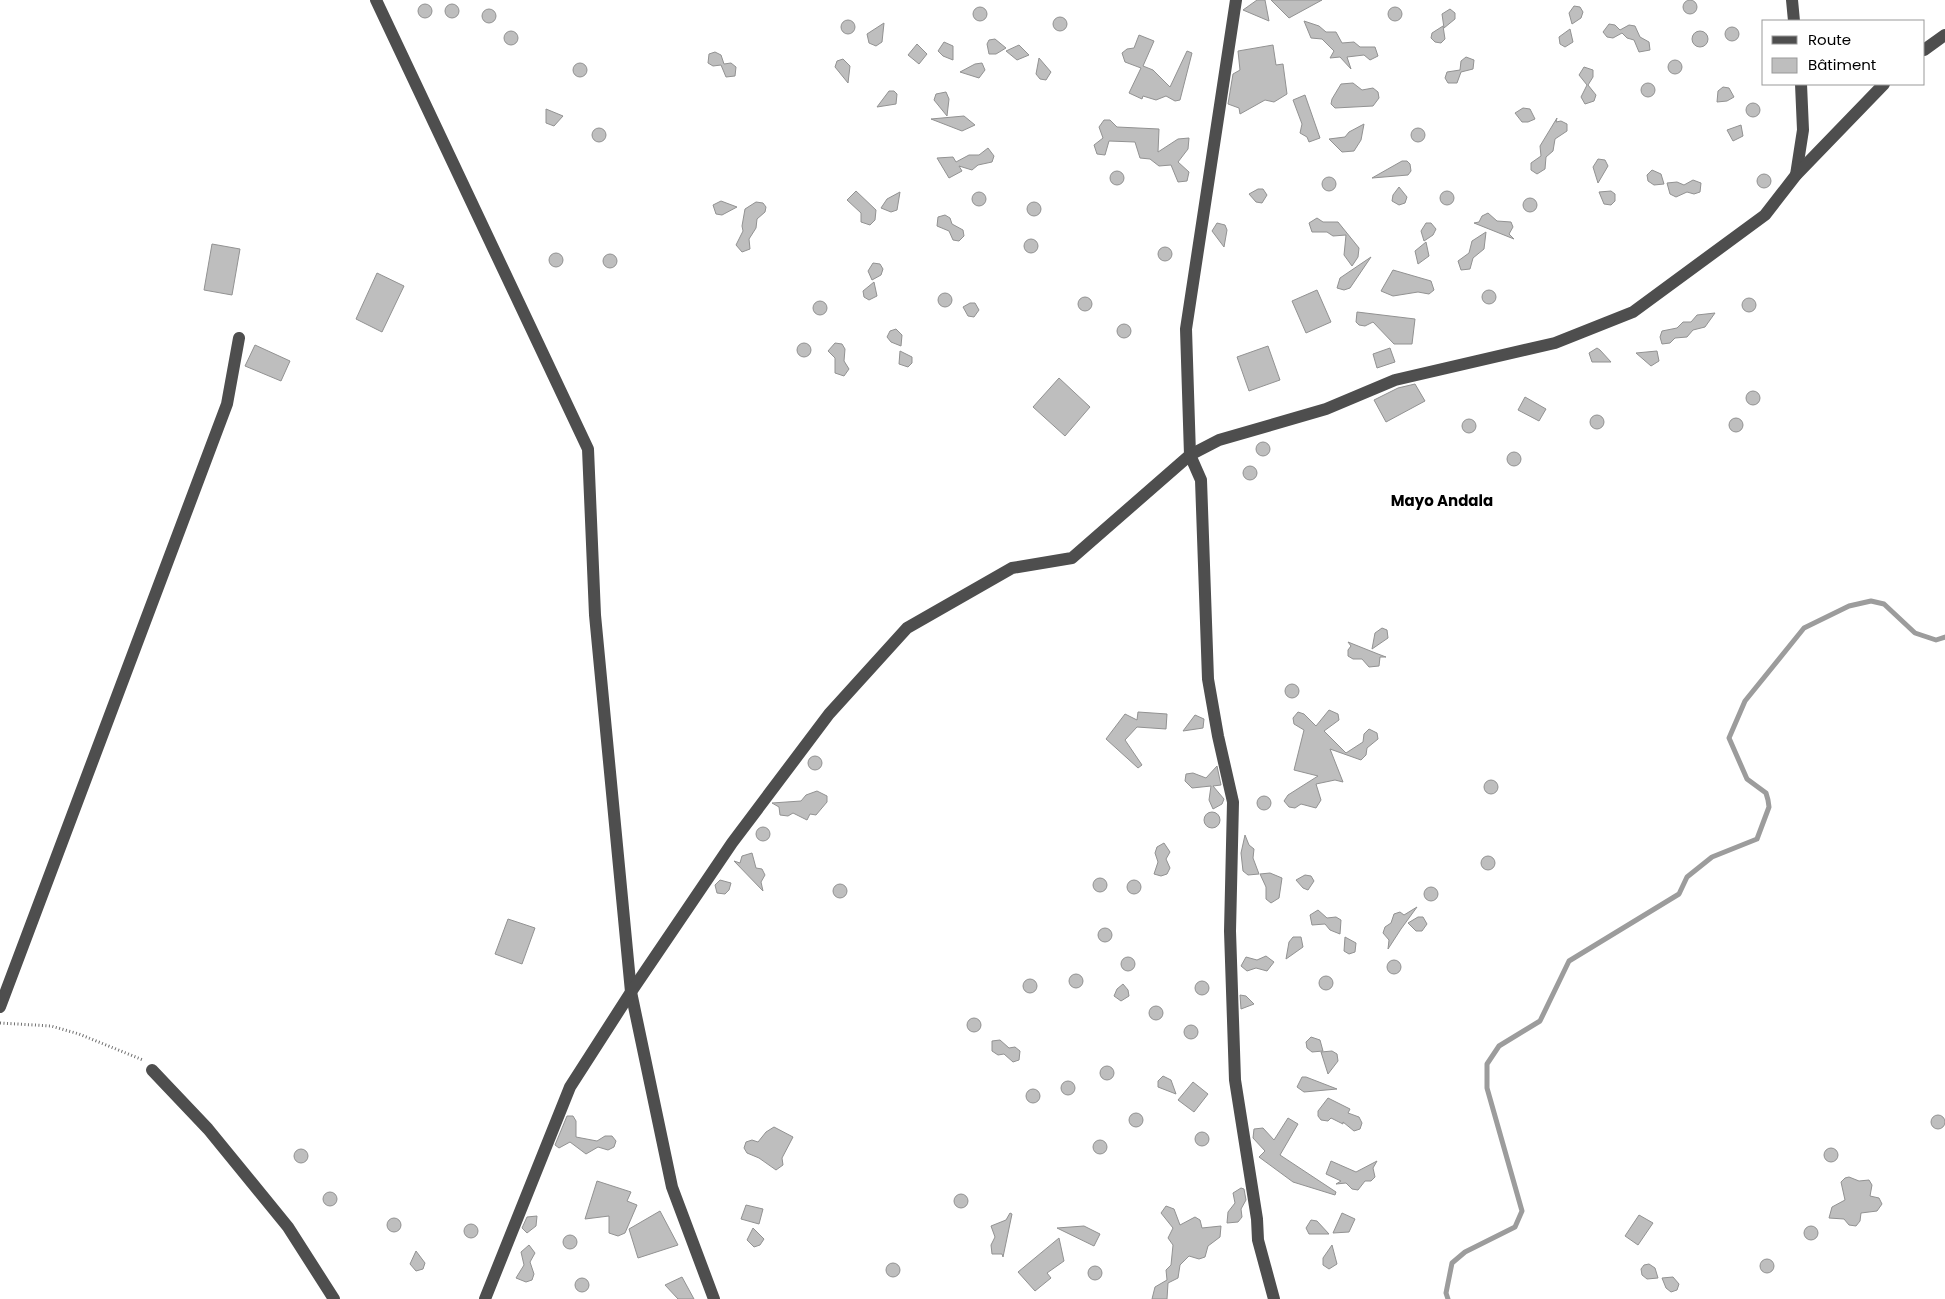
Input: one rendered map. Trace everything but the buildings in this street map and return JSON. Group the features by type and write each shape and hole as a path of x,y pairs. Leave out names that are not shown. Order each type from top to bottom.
{"street":[{"path":"376,0 588,449 595,615 631,992 672,1187 714,1299"},
{"path":"1236,0 1186,329 1190,455 1201,480 1208,679 1218,736 1233,802 1230,931 1235,1080 1257,1219 1258,1240 1274,1299"},
{"path":"1792,0 1794,20"},
{"path":"1925,49 1945,35"},
{"path":"1796,175 1803,130 1801,85"},
{"path":"484,1299 570,1088 631,992 732,843 829,714 907,628 1012,568 1072,558 1190,455 1219,440 1326,409 1395,380 1555,342 1633,312 1765,215 1796,175 1883,85"},
{"path":"0,1007 227,404 240,338"},
{"path":"152,1070 208,1129 288,1227 334,1299"}],"path":[{"path":"0,1023 51,1026 79,1034 150,1063 152,1070"}],"waterway":[{"path":"1448,1299 1446,1293 1452,1263 1465,1252 1515,1227 1522,1211 1487,1088 1487,1064 1499,1046 1540,1021 1569,961 1679,894 1687,877 1712,857 1757,839 1769,807 1768,800 1766,793 1747,779 1729,738 1745,701 1804,628 1849,606 1871,601 1884,604 1915,633 1936,640 1945,637"}],"district":[{"name":"Mayo Andala","path":"1442,501"}]}
